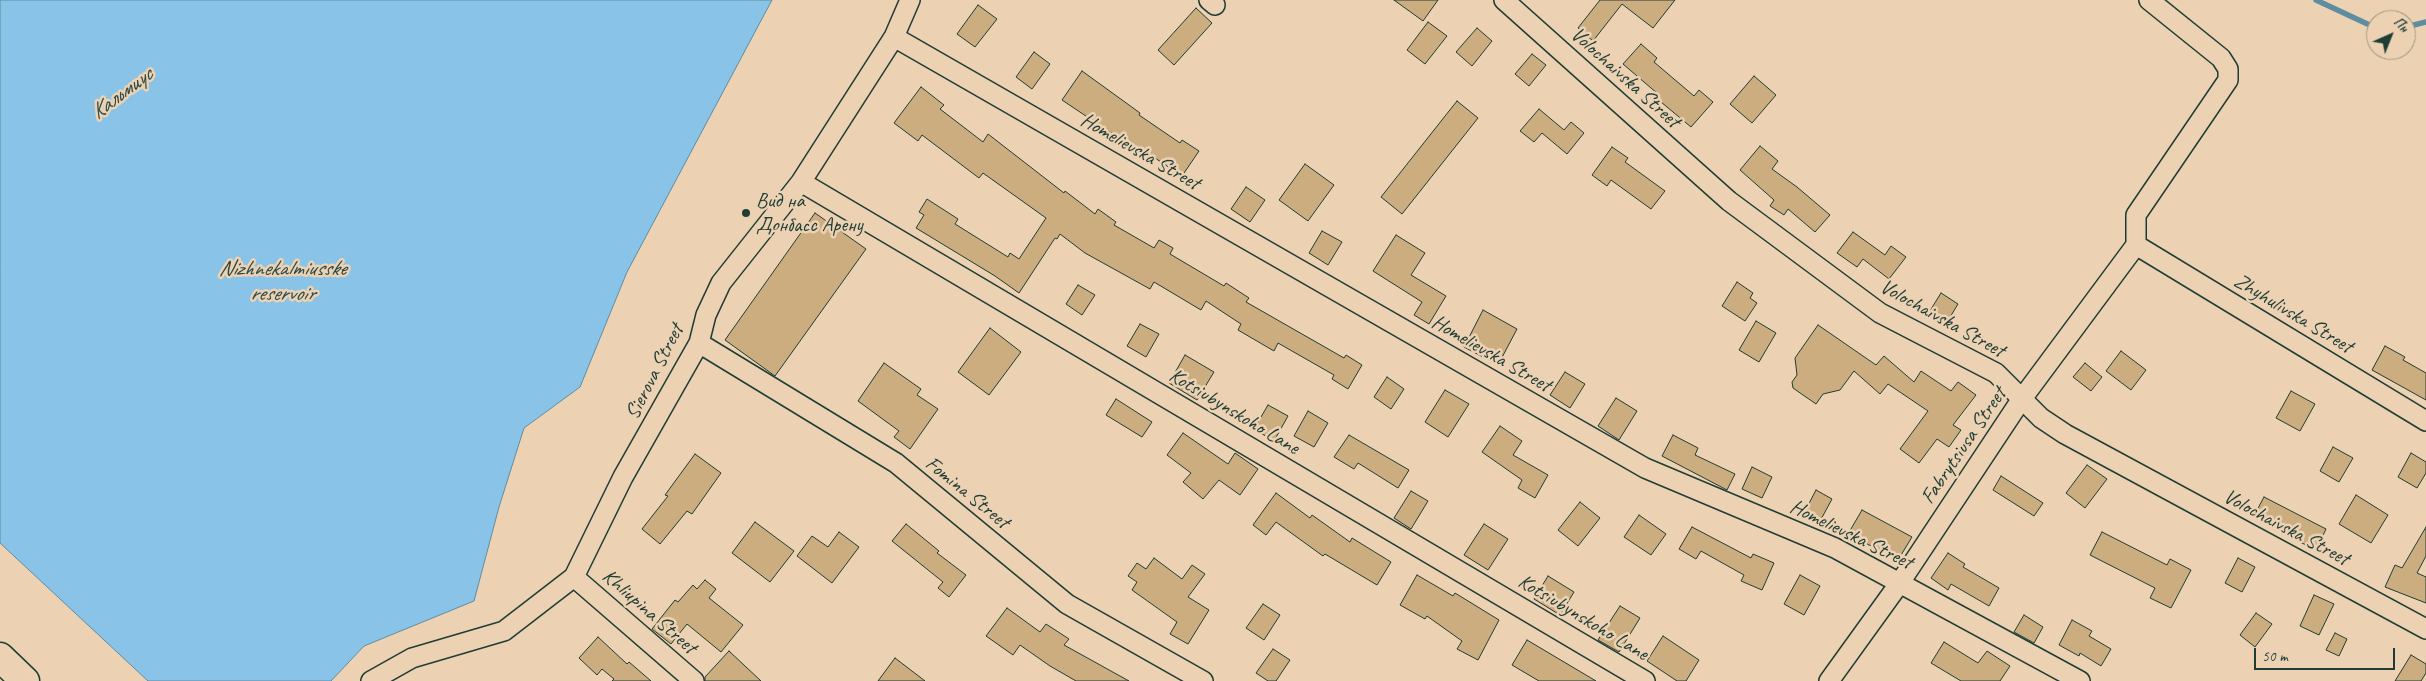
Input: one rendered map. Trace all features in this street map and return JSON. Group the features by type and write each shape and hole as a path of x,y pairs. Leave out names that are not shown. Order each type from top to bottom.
{"main road":[{"path":"0,657 25,681"}],"street":[{"name":"Sierova Street","path":"371,681 412,658 504,631 574,577 623,477 700,343 706,315 721,283 801,182 894,37 910,0"},
{"name":"Volochaivska Street","path":"1504,0 1729,201 1880,313 1996,373 2041,418 2065,434 2426,629"},
{"path":"2136,245 2136,215 2228,80 2228,69 2221,58 2149,0"},
{"name":"Homelievska Street","path":"894,37 1645,468 1835,548 2080,681"},
{"name":"Kotsiubynskoho Lane","path":"801,182 1644,681"},
{"name":"Fabrytsiusa Street","path":"1829,681 1899,584 2021,400 2136,245"},
{"name":"Zhyhulivska Street","path":"2136,245 2426,421"},
{"name":"Fomina Street","path":"700,343 896,464 1067,604 1203,681"},
{"name":"Khliupina Street","path":"574,577 694,681"}],"water":[{"name":"Nizhnekalmiusske reservoir","path":"0,0 772,0 627,272 580,387 524,428 499,507 474,601 364,646 331,681 148,681 0,543"}],"building":[{"path":"1394,0 1438,0 1423,21"},
{"path":"1600,0 1675,0 1653,28 1622,4 1593,41 1578,28"},
{"path":"978,5 997,19 975,47 957,34"},
{"path":"1196,8 1212,23 1174,65 1158,50"},
{"path":"1428,22 1447,36 1425,64 1407,50"},
{"path":"1477,28 1492,41 1472,66 1456,52"},
{"path":"1641,44 1657,58 1654,62 1694,96 1699,90 1713,102 1691,127 1655,97 1658,94 1623,64"},
{"path":"1034,52 1050,64 1032,89 1016,77"},
{"path":"1532,54 1546,65 1529,86 1515,74"},
{"path":"1082,71 1140,113 1139,115 1180,143 1182,140 1199,151 1182,176 1149,154 1147,157 1062,100"},
{"path":"1754,76 1776,95 1752,123 1730,104"},
{"path":"921,87 944,105 940,109 983,142 988,134 1064,193 1065,191 1095,214 1098,209 1116,222 1114,225 1154,248 1159,240 1173,248 1170,254 1224,286 1226,283 1249,298 1246,302 1344,358 1346,355 1362,365 1348,389 1332,379 1334,375 1278,343 1274,351 1238,330 1241,324 1206,301 1201,310 1154,282 1150,289 1085,253 1060,234 1057,239 1055,238 1019,293 995,276 916,228 924,215 919,212 927,199 958,219 955,224 1008,257 1010,253 1019,259 1046,218 983,173 979,178 922,135 918,141 894,123"},
{"path":"1457,101 1478,118 1402,214 1381,197"},
{"path":"1539,109 1564,130 1571,122 1584,133 1567,154 1542,133 1534,142 1520,131"},
{"path":"1760,146 1778,161 1772,169 1830,215 1815,232 1788,209 1784,215 1770,206 1774,200 1740,170"},
{"path":"1612,147 1628,158 1625,162 1665,191 1651,209 1611,180 1607,186 1592,175"},
{"path":"1305,164 1334,185 1308,221 1279,200"},
{"path":"1246,187 1265,200 1250,222 1231,209"},
{"path":"815,213 866,249 775,376 725,340"},
{"path":"1322,231 1342,242 1328,265 1309,253"},
{"path":"1853,232 1885,255 1891,246 1906,257 1889,279 1863,259 1857,267 1837,253"},
{"path":"1396,235 1425,253 1411,275 1446,296 1429,324 1414,315 1422,302 1373,271"},
{"path":"1737,282 1753,293 1750,298 1757,303 1745,321 1722,306"},
{"path":"1078,285 1095,295 1082,315 1066,304"},
{"path":"1941,293 1958,304 1946,324 1928,314"},
{"path":"1483,310 1517,329 1498,365 1464,347"},
{"path":"1756,321 1776,333 1759,362 1739,350"},
{"path":"1140,324 1159,334 1146,357 1127,346"},
{"path":"1818,325 1876,365 1884,356 1914,382 1921,371 1951,391 1958,382 1976,395 1953,425 1961,430 1949,447 1937,439 1919,463 1900,449 1928,411 1888,384 1880,394 1854,371 1840,390 1823,394 1816,404 1793,388 1792,382 1797,375 1795,358"},
{"path":"990,328 1021,352 989,395 958,372"},
{"path":"2385,346 2405,357 2403,360 2426,373 2426,400 2372,370"},
{"path":"2121,351 2146,370 2131,390 2106,371"},
{"path":"1185,355 1214,372 1197,400 1169,383"},
{"path":"884,363 921,389 917,395 938,409 910,449 894,437 899,431 858,401"},
{"path":"2085,363 2102,377 2091,391 2073,377"},
{"path":"1565,372 1585,384 1570,408 1550,395"},
{"path":"1387,377 1404,389 1391,409 1374,397"},
{"path":"1445,390 1469,404 1448,437 1425,422"},
{"path":"2291,391 2315,404 2300,431 2276,418"},
{"path":"1616,398 1637,411 1619,440 1598,426"},
{"path":"1116,399 1152,422 1142,437 1106,415"},
{"path":"1268,405 1288,416 1274,441 1254,429"},
{"path":"1308,411 1328,423 1314,447 1294,436"},
{"path":"1500,426 1522,441 1513,455 1548,475 1535,498 1518,488 1522,480 1482,452"},
{"path":"1183,433 1228,464 1235,453 1258,469 1240,495 1219,480 1203,499 1183,482 1191,473 1167,455"},
{"path":"1349,435 1409,470 1398,488 1358,463 1354,469 1334,457"},
{"path":"1673,435 1698,448 1695,455 1735,474 1727,490 1662,456"},
{"path":"2333,447 2353,458 2339,482 2320,471"},
{"path":"2411,453 2426,462 2426,473 2417,488 2398,477"},
{"path":"695,454 721,473 692,514 687,511 660,544 642,529 668,496 665,495"},
{"path":"2087,465 2107,479 2085,508 2066,493"},
{"path":"1752,467 1772,477 1762,498 1742,489"},
{"path":"2001,476 2043,503 2034,516 1993,490"},
{"path":"1816,490 1832,499 1819,523 1803,515"},
{"path":"1411,491 1428,501 1411,529 1394,518"},
{"path":"1276,493 1310,518 1312,515 1350,542 1352,538 1391,562 1377,585 1325,554 1323,556 1276,522 1266,535 1253,525"},
{"path":"2356,495 2388,515 2371,543 2339,524"},
{"path":"2264,497 2326,529 2316,550 2296,540 2298,537 2255,514"},
{"path":"1580,502 1600,518 1578,546 1558,530"},
{"path":"1862,510 1912,537 1898,560 1848,534"},
{"path":"1639,515 1666,534 1651,555 1624,537"},
{"path":"755,522 794,551 770,582 732,553"},
{"path":"906,524 939,551 937,553 966,575 949,597 938,588 943,582 892,541"},
{"path":"1484,524 1508,539 1488,570 1464,555"},
{"path":"1692,527 1751,558 1753,554 1774,563 1762,590 1741,581 1744,575 1701,551 1696,559 1679,549"},
{"path":"2426,527 2426,556 2417,573 2426,577 2426,603 2385,587 2395,565 2402,568"},
{"path":"839,532 859,547 832,583 797,556 812,536 828,547"},
{"path":"2102,532 2167,565 2170,559 2191,570 2171,608 2150,598 2155,588 2090,555"},
{"path":"1948,553 1965,564 1963,567 1999,588 1989,606 1951,584 1948,590 1931,578"},
{"path":"1154,558 1182,579 1192,565 1205,574 1188,597 1209,610 1188,644 1170,634 1177,622 1132,590 1137,582 1128,576 1137,563 1146,569"},
{"path":"2238,558 2255,567 2242,592 2225,583"},
{"path":"1417,575 1453,596 1455,593 1499,620 1478,660 1457,649 1462,641 1427,616 1425,619 1400,605"},
{"path":"1800,575 1820,586 1804,615 1784,604"},
{"path":"1548,576 1574,592 1560,615 1534,599"},
{"path":"705,580 716,589 709,598 743,625 721,652 687,624 671,644 652,629 675,600 678,602 693,585 697,589"},
{"path":"2314,595 2334,604 2319,635 2300,626"},
{"path":"1263,604 1280,615 1264,640 1246,628"},
{"path":"1620,606 1640,618 1619,652 1598,640"},
{"path":"1007,608 1040,632 1046,624 1069,639 1064,645 1129,681 1076,681 1020,645 1013,655 986,636"},
{"path":"2256,613 2272,624 2255,647 2240,635"},
{"path":"2024,615 2043,627 2034,643 2014,632"},
{"path":"2072,620 2092,631 2089,636 2111,649 2101,666 2080,653 2079,656 2059,645"},
{"path":"2335,633 2347,639 2339,656 2326,650"},
{"path":"1663,636 1699,660 1686,681 1677,681 1647,661"},
{"path":"598,637 627,664 629,662 651,681 612,681 614,679 602,669 597,675 579,658"},
{"path":"1527,640 1596,681 1539,681 1512,665"},
{"path":"1944,642 1978,663 1987,651 2010,666 2000,681 1961,681 1931,663"},
{"path":"1273,649 1290,660 1276,681 1268,681 1256,673"},
{"path":"729,651 761,681 705,681 705,677"},
{"path":"2411,655 2426,664 2426,673 2421,681 2395,681"},
{"path":"895,658 925,681 878,681"}],"waterway":[{"path":"2316,0 2366,23"},
{"path":"2416,24 2426,22"}],"place":[{"name":"Вид на Донбасс Арену","path":"746,213"}],"water label":[{"name":"Кальмиус","path":"122,94"}]}
